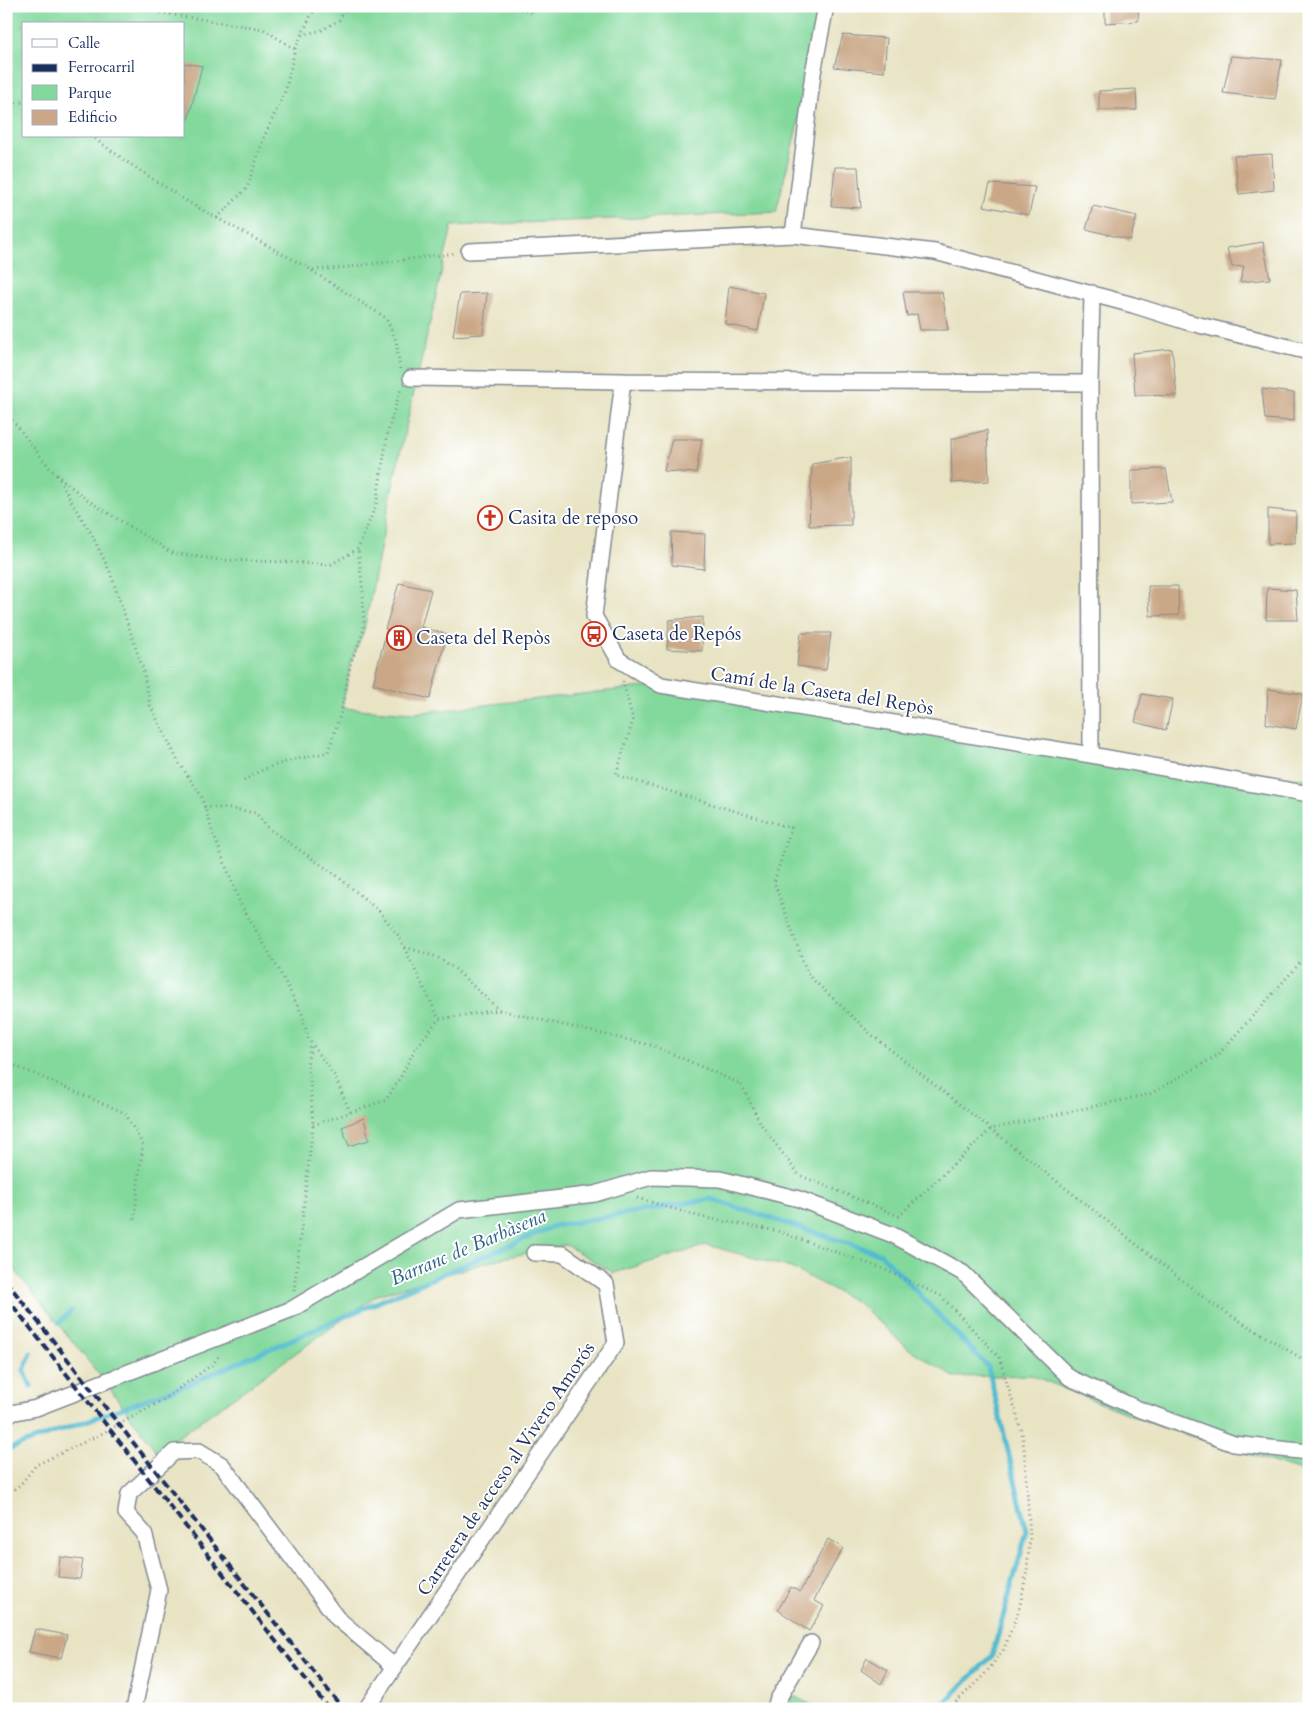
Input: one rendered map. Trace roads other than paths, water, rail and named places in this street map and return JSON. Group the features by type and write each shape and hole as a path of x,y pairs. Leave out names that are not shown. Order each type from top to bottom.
{"street":[{"path":"793,235 813,73 826,6"},
{"path":"469,251 793,235 935,252 1092,294 1187,322 1309,352"},
{"path":"1091,755 1090,383 1092,294"},
{"path":"406,380 1090,383"},
{"name":"Camí de la Caseta del Repòs","path":"623,381 594,616 619,660 661,685 1091,755 1309,794"},
{"path":"6,1414 36,1408 292,1309 459,1210 595,1194 651,1177 720,1179 799,1200 893,1235 962,1273 1070,1378 1136,1408 1234,1444 1309,1452"},
{"name":"Carretera de acceso al Vivero Amorós","path":"368,1705 616,1343 606,1284 562,1254 534,1253"},
{"path":"134,1709 159,1590 144,1533 126,1513 129,1494 174,1452 199,1451 222,1465 337,1618 394,1667"},
{"path":"775,1709 777,1702 811,1643"}],"waterway":[{"name":"Barranc de Barbàsena","path":"6,1450 186,1385 554,1226 711,1199 881,1254 988,1367 1027,1531 992,1656 938,1709"},
{"path":"59,1323 71,1311"},
{"path":"31,1353 24,1370 31,1386"}],"railway":[{"path":"6,1281 343,1709"},
{"path":"6,1297 329,1709"}],"place":[{"name":"Casita de reposo","path":"490,518"},
{"name":"Caseta de Repós","path":"594,634"},
{"name":"Caseta del Repòs","path":"399,638"}]}
